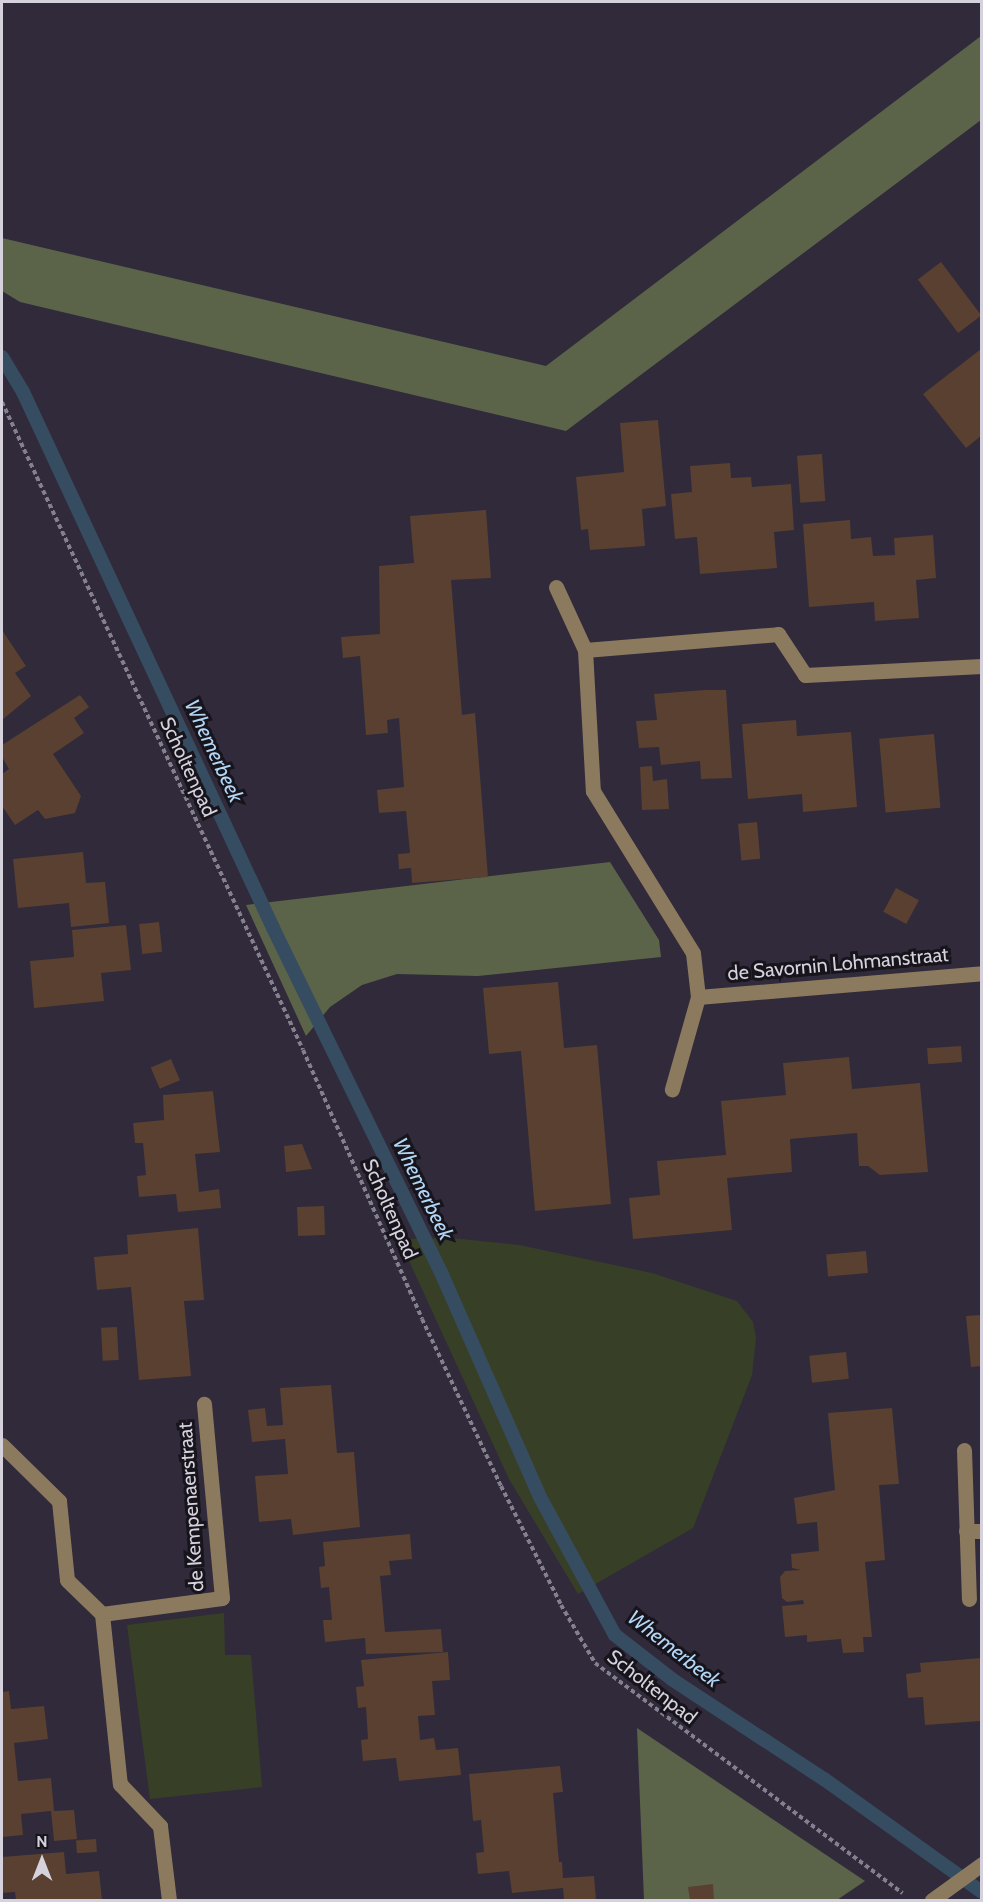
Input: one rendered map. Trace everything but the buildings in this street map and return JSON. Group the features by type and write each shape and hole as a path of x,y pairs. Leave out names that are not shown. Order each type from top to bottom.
{"street":[{"path":"556,587 585,650 593,791 693,953 698,997 672,1089"},
{"path":"585,650 778,634 805,675 981,666"},
{"name":"de Savornin Lohmanstraat","path":"698,997 981,973"},
{"name":"de Kempenaerstraat","path":"102,1614 222,1598 204,1404"},
{"path":"2,1445 59,1501 67,1580 102,1614 120,1784 160,1826 169,1900"},
{"path":"964,1450 974,1531 969,1599"},
{"path":"932,1900 978,1867"}],"path":[{"name":"Scholtenpad","path":"2,402 303,1050 427,1330 556,1595 596,1663 913,1900"}],"green space":[{"path":"981,36 981,120 566,431 20,302 2,291 2,238 546,366"},
{"path":"610,862 659,940 661,957 478,976 397,974 362,985 330,1007 306,1036 246,905"},
{"path":"451,1238 519,1245 652,1273 737,1301 753,1322 756,1338 752,1375 693,1528 578,1594 509,1479 399,1239"},
{"path":"224,1613 225,1655 251,1655 262,1787 150,1799 127,1625"},
{"path":"637,1728 865,1881 837,1900 644,1900"}],"waterway":[{"name":"Whemerbeek","path":"2,357 23,392 273,928 443,1277 540,1497 615,1635 673,1680 824,1779 982,1892"}]}
